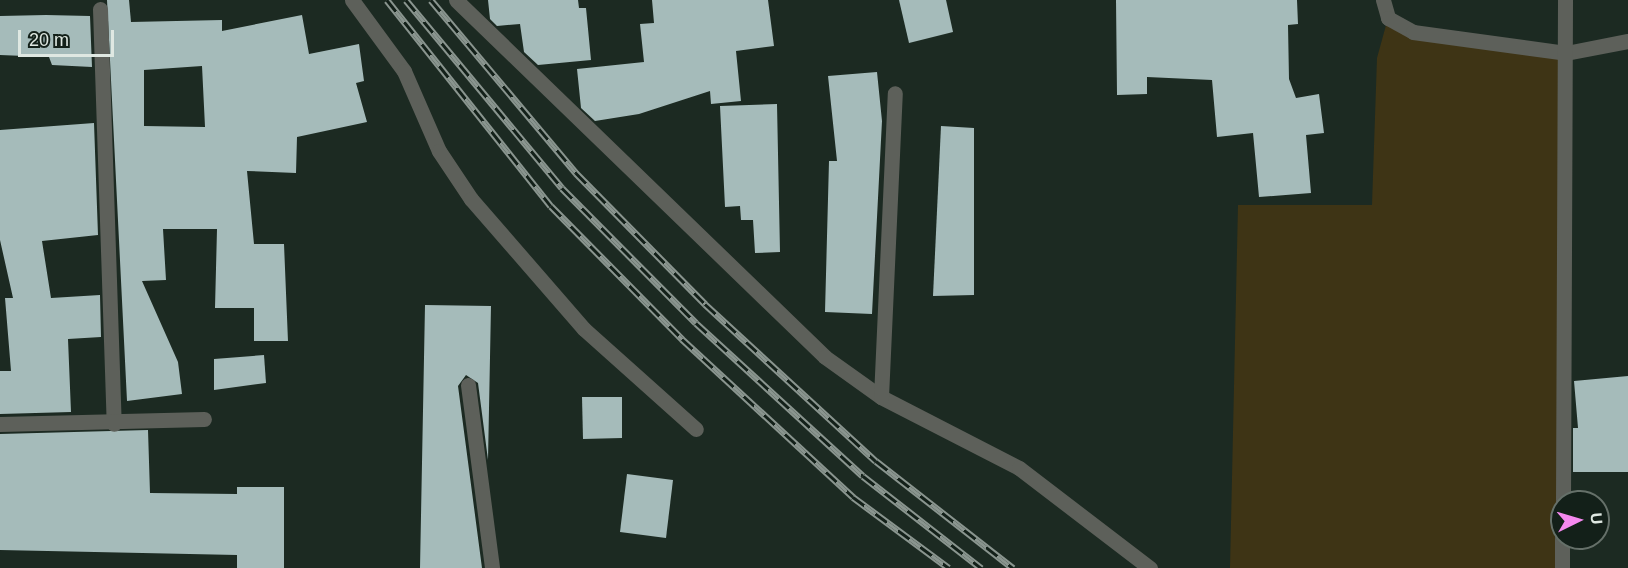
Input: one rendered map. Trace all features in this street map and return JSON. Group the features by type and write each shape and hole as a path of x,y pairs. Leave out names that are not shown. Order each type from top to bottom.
{"street":[{"path":"352,0 404,71 439,151 471,199 584,329 696,429"},
{"path":"456,0 726,265 825,357 881,397 1019,468 1150,568"},
{"path":"1383,0 1388,18 1413,32 1566,53 1628,41"},
{"path":"1563,490 1565,0"},
{"path":"100,9 114,424"},
{"path":"881,397 895,93"},
{"path":"468,385 492,568"},
{"path":"0,424 114,424 204,419"},
{"path":"1562,568 1563,550"}],"shaded area":[{"path":"1388,18 1413,32 1566,53 1563,490 1550,490 1550,550 1562,550 1562,568 1230,568 1238,205 1372,205 1377,58"}],"building":[{"path":"107,0 129,0 131,22 222,20 222,31 302,15 309,54 359,44 364,81 356,83 367,122 297,137 296,173 247,171 254,244 284,244 288,341 254,341 254,308 215,308 217,229 163,229 166,280 142,281 178,362 182,394 127,401","holes":["202,66 205,127 144,126 144,70"]},
{"path":"488,0 578,0 579,8 586,8 591,60 538,65 524,52 520,24 497,26 490,19"},
{"path":"652,0 768,0 774,46 736,51 741,101 711,104 710,91 639,114 595,121 581,108 577,69 644,62 640,24 654,23"},
{"path":"899,0 946,0 953,32 909,43"},
{"path":"1116,0 1297,0 1298,24 1288,25 1289,79 1296,98 1319,94 1324,133 1306,135 1311,193 1259,197 1253,133 1217,137 1212,80 1147,77 1147,94 1117,95"},
{"path":"0,16 90,16 92,67 52,65 49,57 0,55"},
{"path":"877,72 882,121 872,314 825,312 829,161 837,161 828,76"},
{"path":"777,104 780,252 755,253 753,220 741,220 740,206 725,207 720,106"},
{"path":"94,123 98,235 42,241 51,298 100,295 101,337 68,339 71,412 0,414 0,371 11,371 5,298 13,298 0,240 0,130"},
{"path":"941,126 974,128 974,295 933,296"},
{"path":"425,305 491,306 488,460 478,383 466,375 458,386 482,568 420,568"},
{"path":"264,355 266,383 214,390 214,359"},
{"path":"1628,376 1628,472 1573,472 1573,428 1578,428 1574,381"},
{"path":"582,397 622,397 622,438 583,439"},
{"path":"148,430 150,493 237,494 237,487 284,487 284,568 237,568 237,555 0,550 0,434"},
{"path":"627,474 673,480 666,538 620,532"}],"railway":[{"path":"387,0 551,206 682,339 853,497 949,568"},
{"path":"406,0 562,188 696,323 863,476 981,568"},
{"path":"431,0 576,173 705,304 876,461 1013,568"}]}
